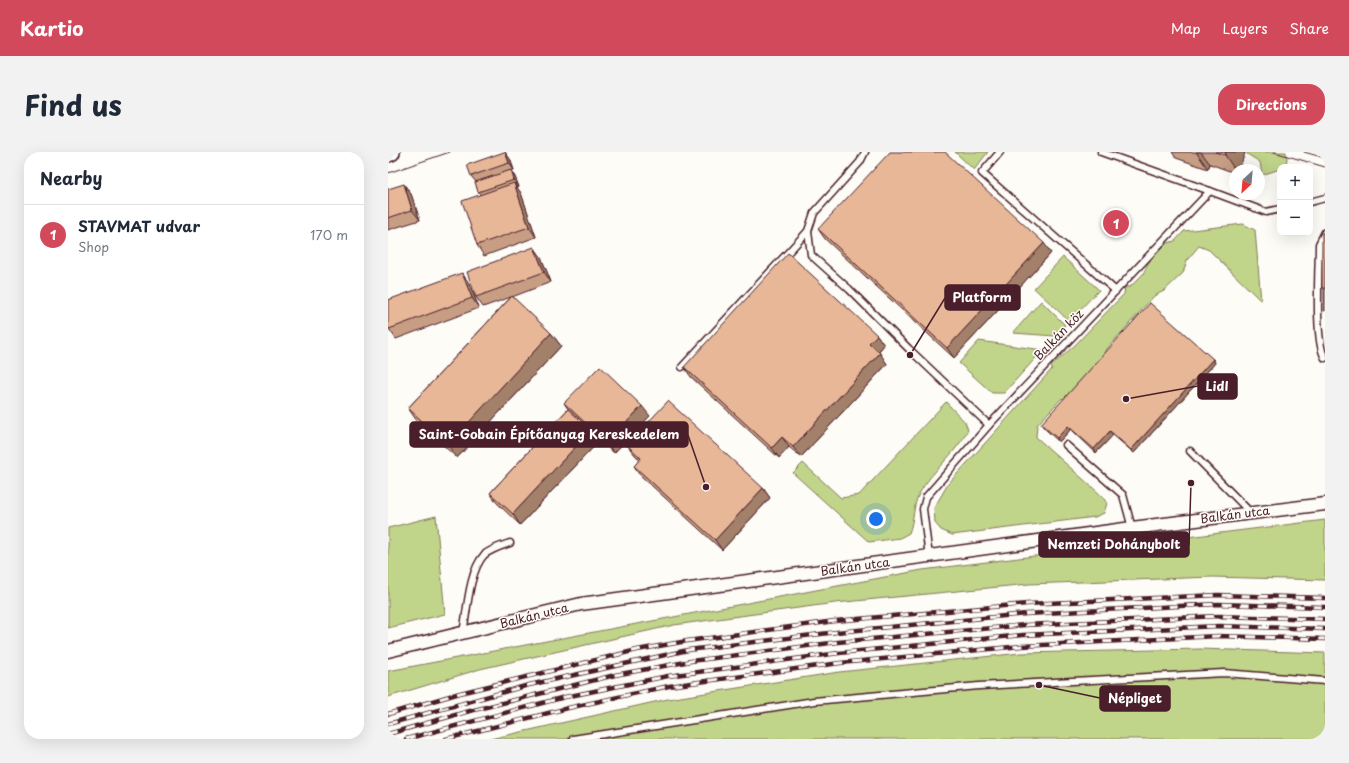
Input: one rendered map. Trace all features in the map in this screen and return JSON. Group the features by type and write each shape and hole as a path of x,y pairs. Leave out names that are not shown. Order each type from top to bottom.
{"street":[{"name":"Balkán utca","path":"388,651 581,604 1132,528 1325,504"}],"lane":[{"path":"865,152 860,162 814,213 808,232 811,255 849,289 909,349 989,425"},
{"path":"1000,152 982,173 1116,291"},
{"path":"1101,152 1266,212 1277,210"},
{"name":"Balkán köz","path":"929,556 923,509 926,497 989,425 1210,191"},
{"path":"1313,201 1325,198"},
{"path":"682,368 808,232"},
{"path":"1325,232 1319,244 1322,330 1321,352 1325,358"},
{"path":"1066,445 1123,495 1132,528"},
{"path":"1190,451 1251,513"},
{"path":"463,633 473,577 479,563 489,551 510,543"},
{"path":"573,739 814,701 979,686 1224,673 1325,680"}],"green space":[{"path":"955,152 988,152 974,170"},
{"path":"1247,152 1286,152 1287,159 1286,164 1277,164 1277,170 1265,174 1265,164 1260,164 1260,162 1247,154"},
{"path":"1243,224 1255,230 1261,301 1209,250 1199,246 1187,260 1183,273 1164,291 1154,296 1106,350 1107,355 1063,399 1062,398 1037,425 1036,437 1102,496 1107,503 1104,513 1095,517 952,535 941,530 935,523 934,508 948,484 1052,369 1051,366 1074,346 1124,294 1125,287 1130,287 1143,274 1149,261 1167,243 1175,241 1184,231"},
{"path":"1063,257 1099,290 1069,321 1034,288"},
{"path":"1041,301 1065,325 1055,336 1013,333"},
{"path":"979,341 1043,350 1004,393 992,393 959,363"},
{"path":"946,402 965,422 968,430 957,447 924,485 917,498 909,533 900,538 869,542 793,473 803,463 841,498 859,495"},
{"path":"436,516 445,614 388,628 388,528"},
{"path":"1325,520 1325,580 1212,577 1029,584 835,603 674,625 480,669 388,697 388,671 922,570"},
{"path":"1200,649 1325,653 1325,739 490,739 668,699 839,672 1021,653"}],"building":[{"path":"504,152 509,163 471,176 467,165"},
{"path":"890,152 945,152 1044,243 947,348 818,229"},
{"path":"1215,152 1226,152 1225,155"},
{"path":"511,170 514,180 478,192 475,182"},
{"path":"514,183 529,227 477,245 462,201"},
{"path":"404,184 412,210 388,218 388,189"},
{"path":"1322,233 1325,233 1325,311 1324,288 1322,288"},
{"path":"534,247 544,272 476,297 467,272"},
{"path":"788,253 877,335 869,343 880,353 793,447 782,437 772,448 684,367"},
{"path":"462,273 472,298 389,329 388,300"},
{"path":"512,296 551,333 448,445 408,408"},
{"path":"1150,303 1213,359 1131,450 1110,431 1094,449 1068,426 1057,438 1041,424"},
{"path":"600,366 642,406 607,443 564,403"},
{"path":"668,401 763,488 715,540 634,466 641,458 627,445"},
{"path":"568,409 591,430 513,514 490,493"}],"tram line":[{"path":"388,173 450,152"},
{"path":"1274,152 1325,167"},
{"path":"1304,152 1325,158"}],"railway":[{"path":"388,714 460,693 637,650 687,641 835,621 1027,604 1218,595 1325,598"},
{"path":"388,724 529,685 688,650 837,632 1026,614 1218,604 1325,607"},
{"path":"388,734 466,712 615,675 691,661 838,642 1025,625 1219,616 1325,619"},
{"path":"406,739 565,697 668,676 839,653 1023,635 1219,626 1325,629"},
{"path":"446,739 568,708 669,686 840,663 1022,646 1218,636 1325,639"}],"place":[{"name":"STAVMAT udvar","path":"1116,223"},
{"name":"Platform","path":"910,355"},
{"name":"Lidl","path":"1126,399"},
{"name":"Nemzeti Dohánybolt","path":"1191,483"},
{"name":"Saint-Gobain Építőanyag Kereskedelem","path":"706,487"},
{"name":"Népliget","path":"1039,685"}]}
